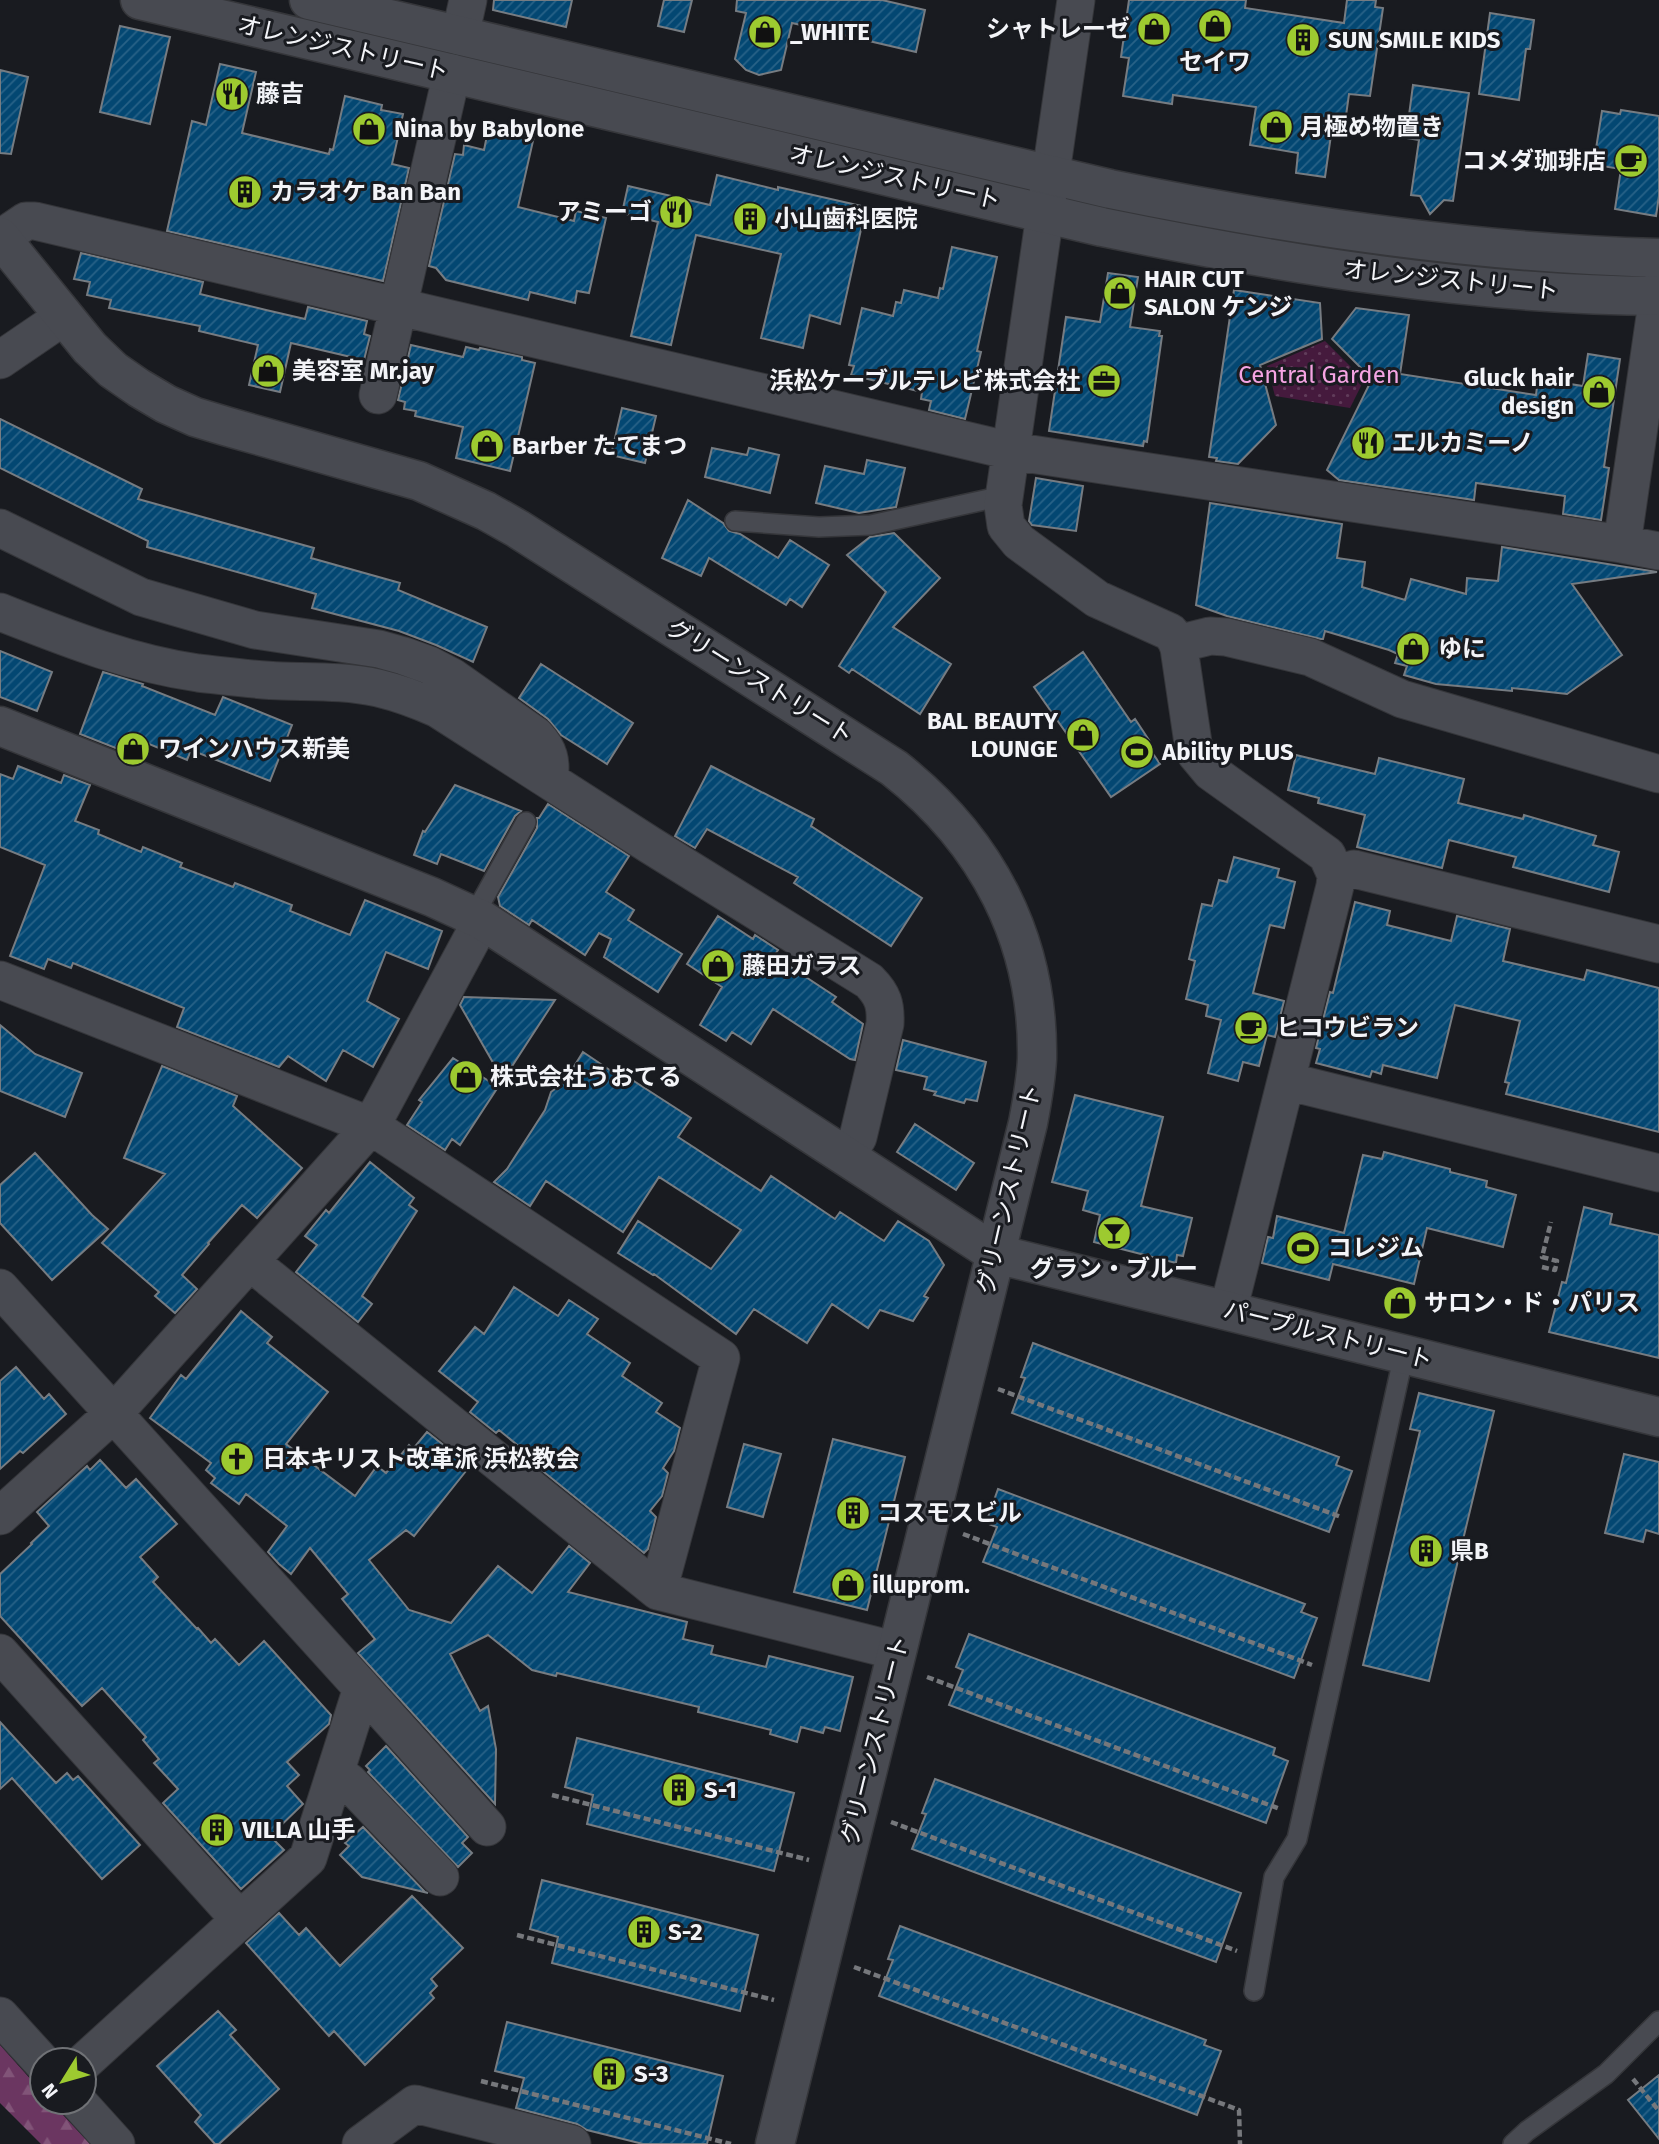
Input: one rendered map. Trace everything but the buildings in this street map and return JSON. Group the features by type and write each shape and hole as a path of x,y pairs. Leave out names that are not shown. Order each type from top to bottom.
{"street":[{"name":"オレンジストリート","path":"140,0 1045,213 1192,245 1371,274 1507,288 1659,294"},
{"name":"オレンジストリート","path":"309,0 464,18 1051,174 1242,215 1362,234 1510,250 1659,258"},
{"path":"1076,0 1003,502 1006,526 1019,542 1097,599 1170,632 1178,644 1193,743 1202,764 1327,855 1336,875 1228,1311"},
{"path":"378,395 452,73"},
{"path":"1,238 26,221 36,222 1011,451 1659,551"},
{"name":"グリーンストリート","path":"1,238 90,348 113,370 139,388 176,408 225,426 419,481 486,511 868,751 918,787 941,808 979,856 995,883 1019,940 1034,1000 1037,1062 1028,1123 775,2144"},
{"path":"1622,544 1659,294"},
{"path":"0,360 63,317"},
{"path":"0,528 141,597 255,630 379,649 429,665 452,677 536,736 547,748 552,764 549,780"},
{"path":"0,612 80,643 152,664 236,678 375,687 438,709 869,981 881,993 886,1008 886,1024 858,1137 846,1156"},
{"path":"1178,644 1210,636 1226,637 1310,657 1402,699 1659,774"},
{"name":"パープルストリート","path":"0,726 432,897 477,918 996,1254 1659,1417"},
{"path":"1336,875 1354,869 1659,944"},
{"path":"0,1516 114,1413 371,1126 477,918"},
{"path":"0,980 371,1126 721,1358 658,1591"},
{"path":"1286,1081 1659,1173"},
{"path":"250,1261 658,1591 897,1651"},
{"path":"0,1288 487,1827"},
{"path":"0,1653 240,1920"},
{"path":"98,2049 309,1858 362,1688"},
{"path":"334,1777 348,1781 440,1877"},
{"path":"0,2016 28,2047"},
{"path":"361,2144 415,2105 527,2138 572,2144"},
{"path":"91,2116 116,2144"}],"lane":[{"path":"735,521 819,527 858,526 989,499 1003,502"},
{"path":"477,918 526,822"},
{"path":"1254,1991 1274,1877 1297,1839 1404,1354"},
{"path":"1513,2144 1559,2106 1592,2085 1659,2021"}],"path":[{"path":"1542,1268 1555,1270 1557,1261 1542,1257 1551,1222"},
{"path":"998,1388 1342,1517"},
{"path":"961,1534 1322,1669"},
{"path":"926,1677 1290,1813"},
{"path":"552,1795 810,1861"},
{"path":"890,1821 1248,1955"},
{"path":"517,1935 776,2000"},
{"path":"854,1967 1239,2110 1240,2144"},
{"path":"1619,2062 1659,2111"},
{"path":"481,2081 731,2144"}],"green space":[{"name":"Central Garden","path":"1325,341 1364,380 1350,408 1275,396 1267,366"},
{"path":"0,2045 28,2076 28,2116 64,2116 90,2144 41,2144 0,2103"}],"place":[{"name":"セイワ","path":"1215,26"},
{"name":"シャトレーゼ","path":"1154,29"},
{"name":"_WHITE","path":"765,32"},
{"name":"SUN SMILE KIDS","path":"1303,40"},
{"name":"藤吉","path":"232,94"},
{"name":"月極め物置き","path":"1276,127"},
{"name":"Nina by Babylone","path":"369,129"},
{"name":"コメダ珈琲店","path":"1631,161"},
{"name":"カラオケ Ban Ban","path":"245,192"},
{"name":"アミーゴ","path":"676,212"},
{"name":"小山歯科医院","path":"750,219"},
{"name":"HAIR CUT SALON ケンジ","path":"1120,293"},
{"name":"美容室 Mr.jay","path":"268,371"},
{"name":"浜松ケーブルテレビ株式会社","path":"1104,381"},
{"name":"Gluck hair design","path":"1599,392"},
{"name":"エルカミーノ","path":"1368,443"},
{"name":"Barber たてまつ","path":"487,446"},
{"name":"ゆに","path":"1413,649"},
{"name":"BAL BEAUTY LOUNGE","path":"1083,735"},
{"name":"ワインハウス新美","path":"133,749"},
{"name":"Ability PLUS","path":"1137,752"},
{"name":"藤田ガラス","path":"718,966"},
{"name":"ヒコウビラン","path":"1251,1028"},
{"name":"株式会社うおてる","path":"466,1077"},
{"name":"グラン・ブルー","path":"1114,1233"},
{"name":"コレジム","path":"1303,1248"},
{"name":"サロン・ド・パリス","path":"1400,1303"},
{"name":"日本キリスト改革派 浜松教会","path":"237,1459"},
{"name":"コスモスビル","path":"853,1513"},
{"name":"県B","path":"1426,1551"},
{"name":"illuprom.","path":"848,1585"},
{"name":"S-1","path":"679,1790"},
{"name":"VILLA 山手","path":"217,1830"},
{"name":"S-2","path":"644,1932"},
{"name":"S-3","path":"609,2074"}]}
